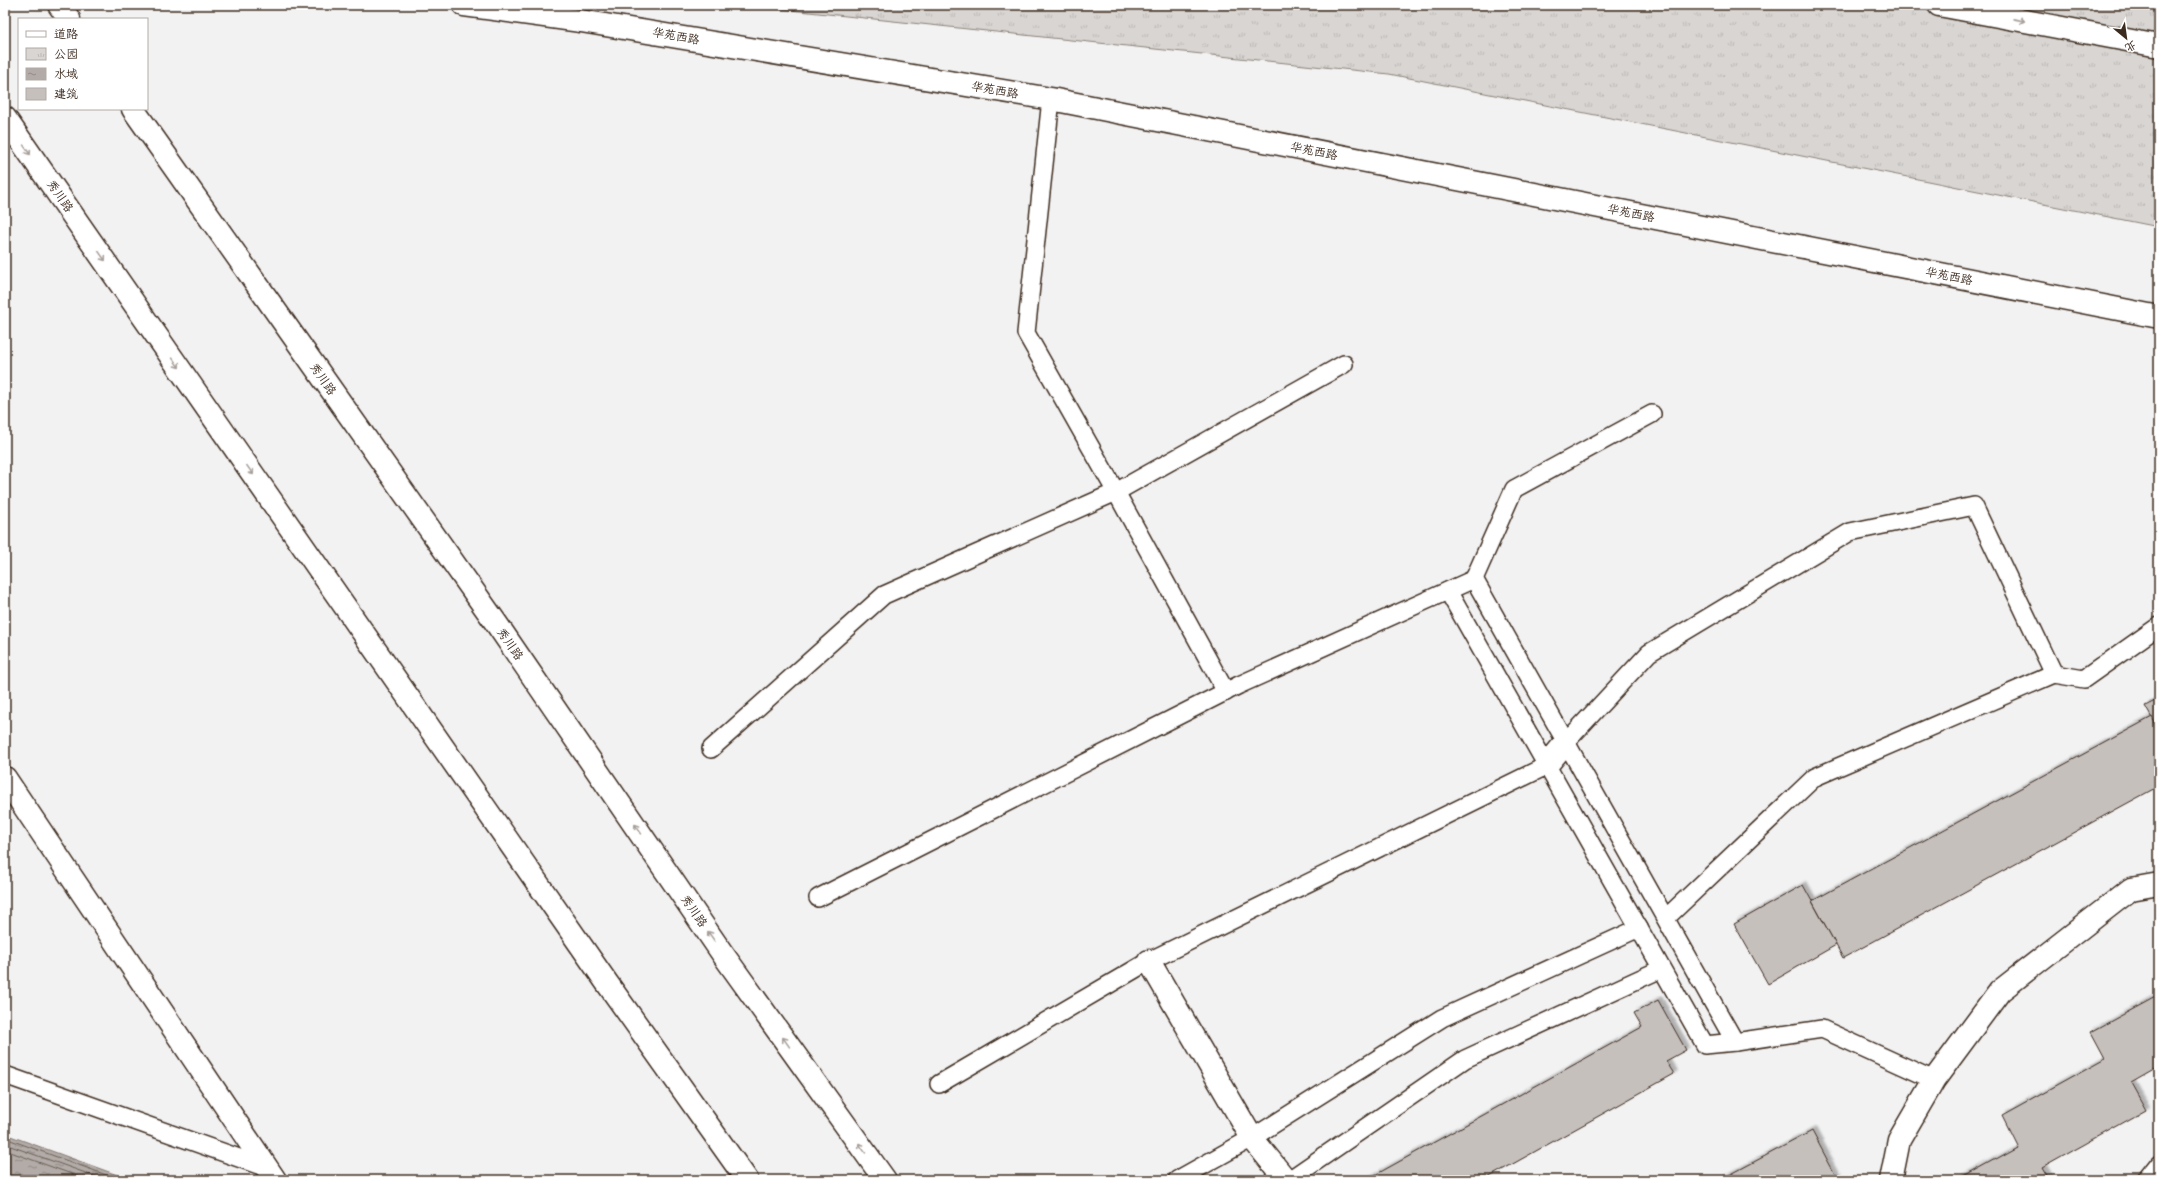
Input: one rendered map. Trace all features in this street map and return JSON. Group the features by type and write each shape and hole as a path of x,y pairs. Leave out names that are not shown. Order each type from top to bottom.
{"main road":[{"path":"59,5 68,18"},
{"name":"华苑西路","path":"464,5 581,21 1051,99 2159,317"},
{"path":"1939,5 2159,46"},
{"name":"秀川路","path":"134,110 496,623 722,952 884,1180"},
{"name":"秀川路","path":"5,118 607,983 747,1180"},
{"path":"1546,766 1566,742"},
{"path":"5,778 271,1174"},
{"path":"1891,1180 1899,1140 1934,1080 2000,991 2131,889 2159,884"},
{"path":"1149,961 1252,1138 1287,1180"}],"lane":[{"path":"1051,99 1026,333 1116,492 1226,692"},
{"path":"711,749 884,595 1116,492 1344,364"},
{"path":"818,898 1226,692 1474,579 1514,489 1652,414"},
{"path":"1566,742 1649,653 1850,532 1974,506 2054,674"},
{"path":"1474,579 1735,1042"},
{"path":"1448,591 1705,1045 1822,1029 1934,1080"},
{"path":"1666,918 1815,777 2054,674 2084,679 2159,626"},
{"path":"939,1084 1149,961 1546,766"},
{"path":"1177,1180 1252,1138 1442,1018 1639,928"},
{"path":"1287,1180 1465,1059 1661,969"},
{"path":"5,1075 271,1174"},
{"path":"2147,1180 2159,1165"},
{"path":"2154,1180 2159,1178"}],"green space":[{"path":"743,5 2159,5 2159,227 1389,74"}],"water":[{"path":"5,1134 131,1180 5,1180"}],"building":[{"path":"2159,699 2159,731 2145,706"},
{"path":"2152,717 2159,731 2159,786 1843,958 1812,901"},
{"path":"1803,885 1836,945 1768,984 1734,924"},
{"path":"2159,995 2159,1067 2131,1083 2146,1110 2042,1168 2049,1180 1958,1180 2018,1147 2002,1115 2105,1058 2091,1032"},
{"path":"1658,1000 1686,1050 1666,1061 1674,1074 1484,1180 1366,1180 1642,1027 1634,1013"},
{"path":"1812,1131 1838,1180 1720,1180"}]}
